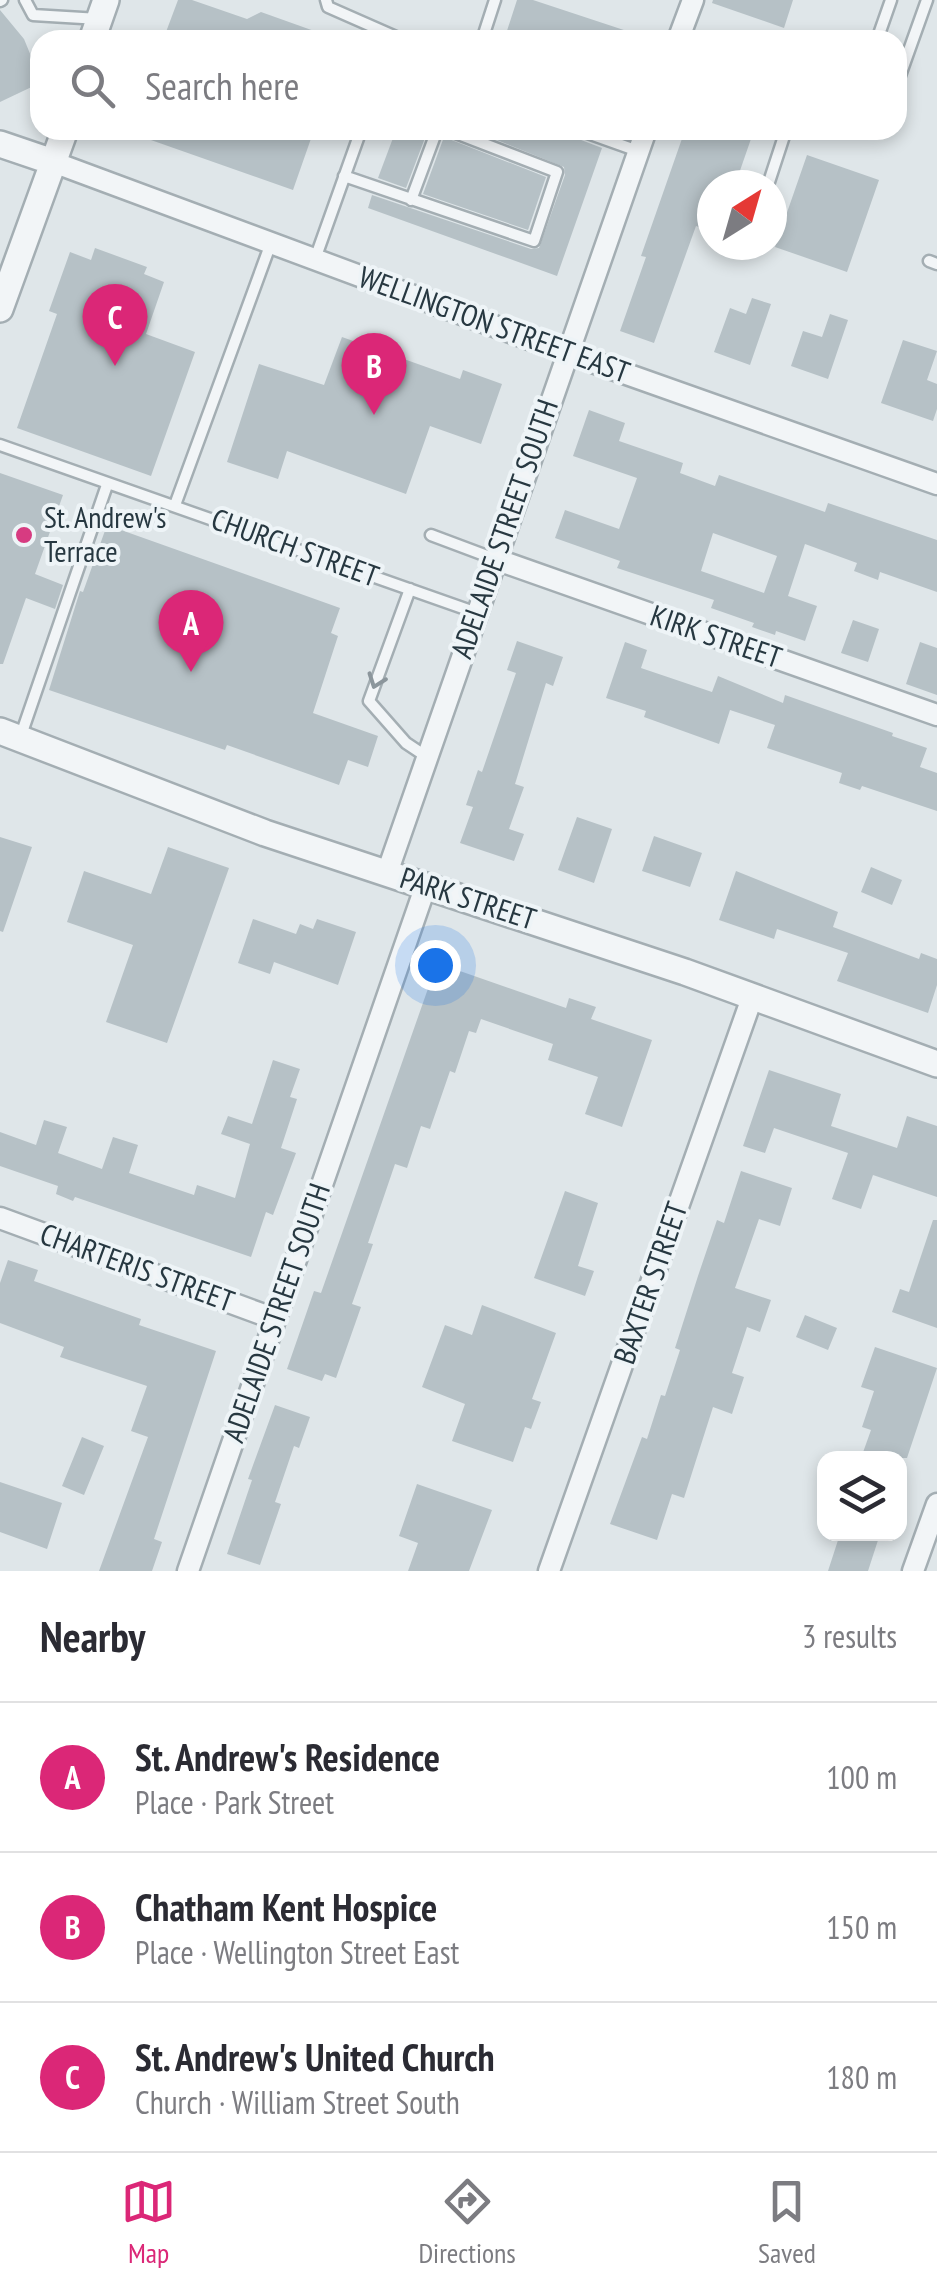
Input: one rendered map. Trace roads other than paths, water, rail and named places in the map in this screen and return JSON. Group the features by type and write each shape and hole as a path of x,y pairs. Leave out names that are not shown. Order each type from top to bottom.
{"street":[{"path":"682,30 692,0"},
{"path":"0,310 61,140"},
{"name":"ADELAIDE STREET SOUTH","path":"387,873 642,140"},
{"path":"0,144 53,162"},
{"name":"WELLINGTON STREET EAST","path":"53,162 567,353 937,484"},
{"name":"KIRK STREET","path":"496,559 937,715"},
{"name":"PARK STREET","path":"10,734 265,833 752,995 937,1064"},
{"name":"ADELAIDE STREET SOUTH","path":"188,1571 426,885"},
{"name":"BAXTER STREET","path":"550,1571 752,995"},
{"name":"CHARTERIS STREET","path":"0,1218 275,1319"},
{"path":"913,1571 937,1504"}],"lane":[{"path":"25,0 33,14 99,20"},
{"path":"326,0 328,7 380,30"},
{"path":"486,30 496,0"},
{"path":"880,30 891,0"},
{"path":"907,57 928,0"},
{"path":"315,259 357,140"},
{"path":"411,200 433,140"},
{"path":"344,176 534,240 557,172 474,140"},
{"path":"607,140 638,151"},
{"path":"773,170 783,140"},
{"path":"175,505 271,243"},
{"name":"CHURCH STREET","path":"0,446 477,613"},
{"path":"10,734 107,485"},
{"path":"431,534 496,559"},
{"path":"410,589 369,701 404,740 427,757"}],"place":[{"name":"St. Andrew's United Church","path":"115,366"},
{"name":"Chatham Kent Hospice","path":"374,415"},
{"name":"St. Andrew's Terrace","path":"24,535"},
{"name":"St. Andrew's Residence","path":"191,672"}]}
